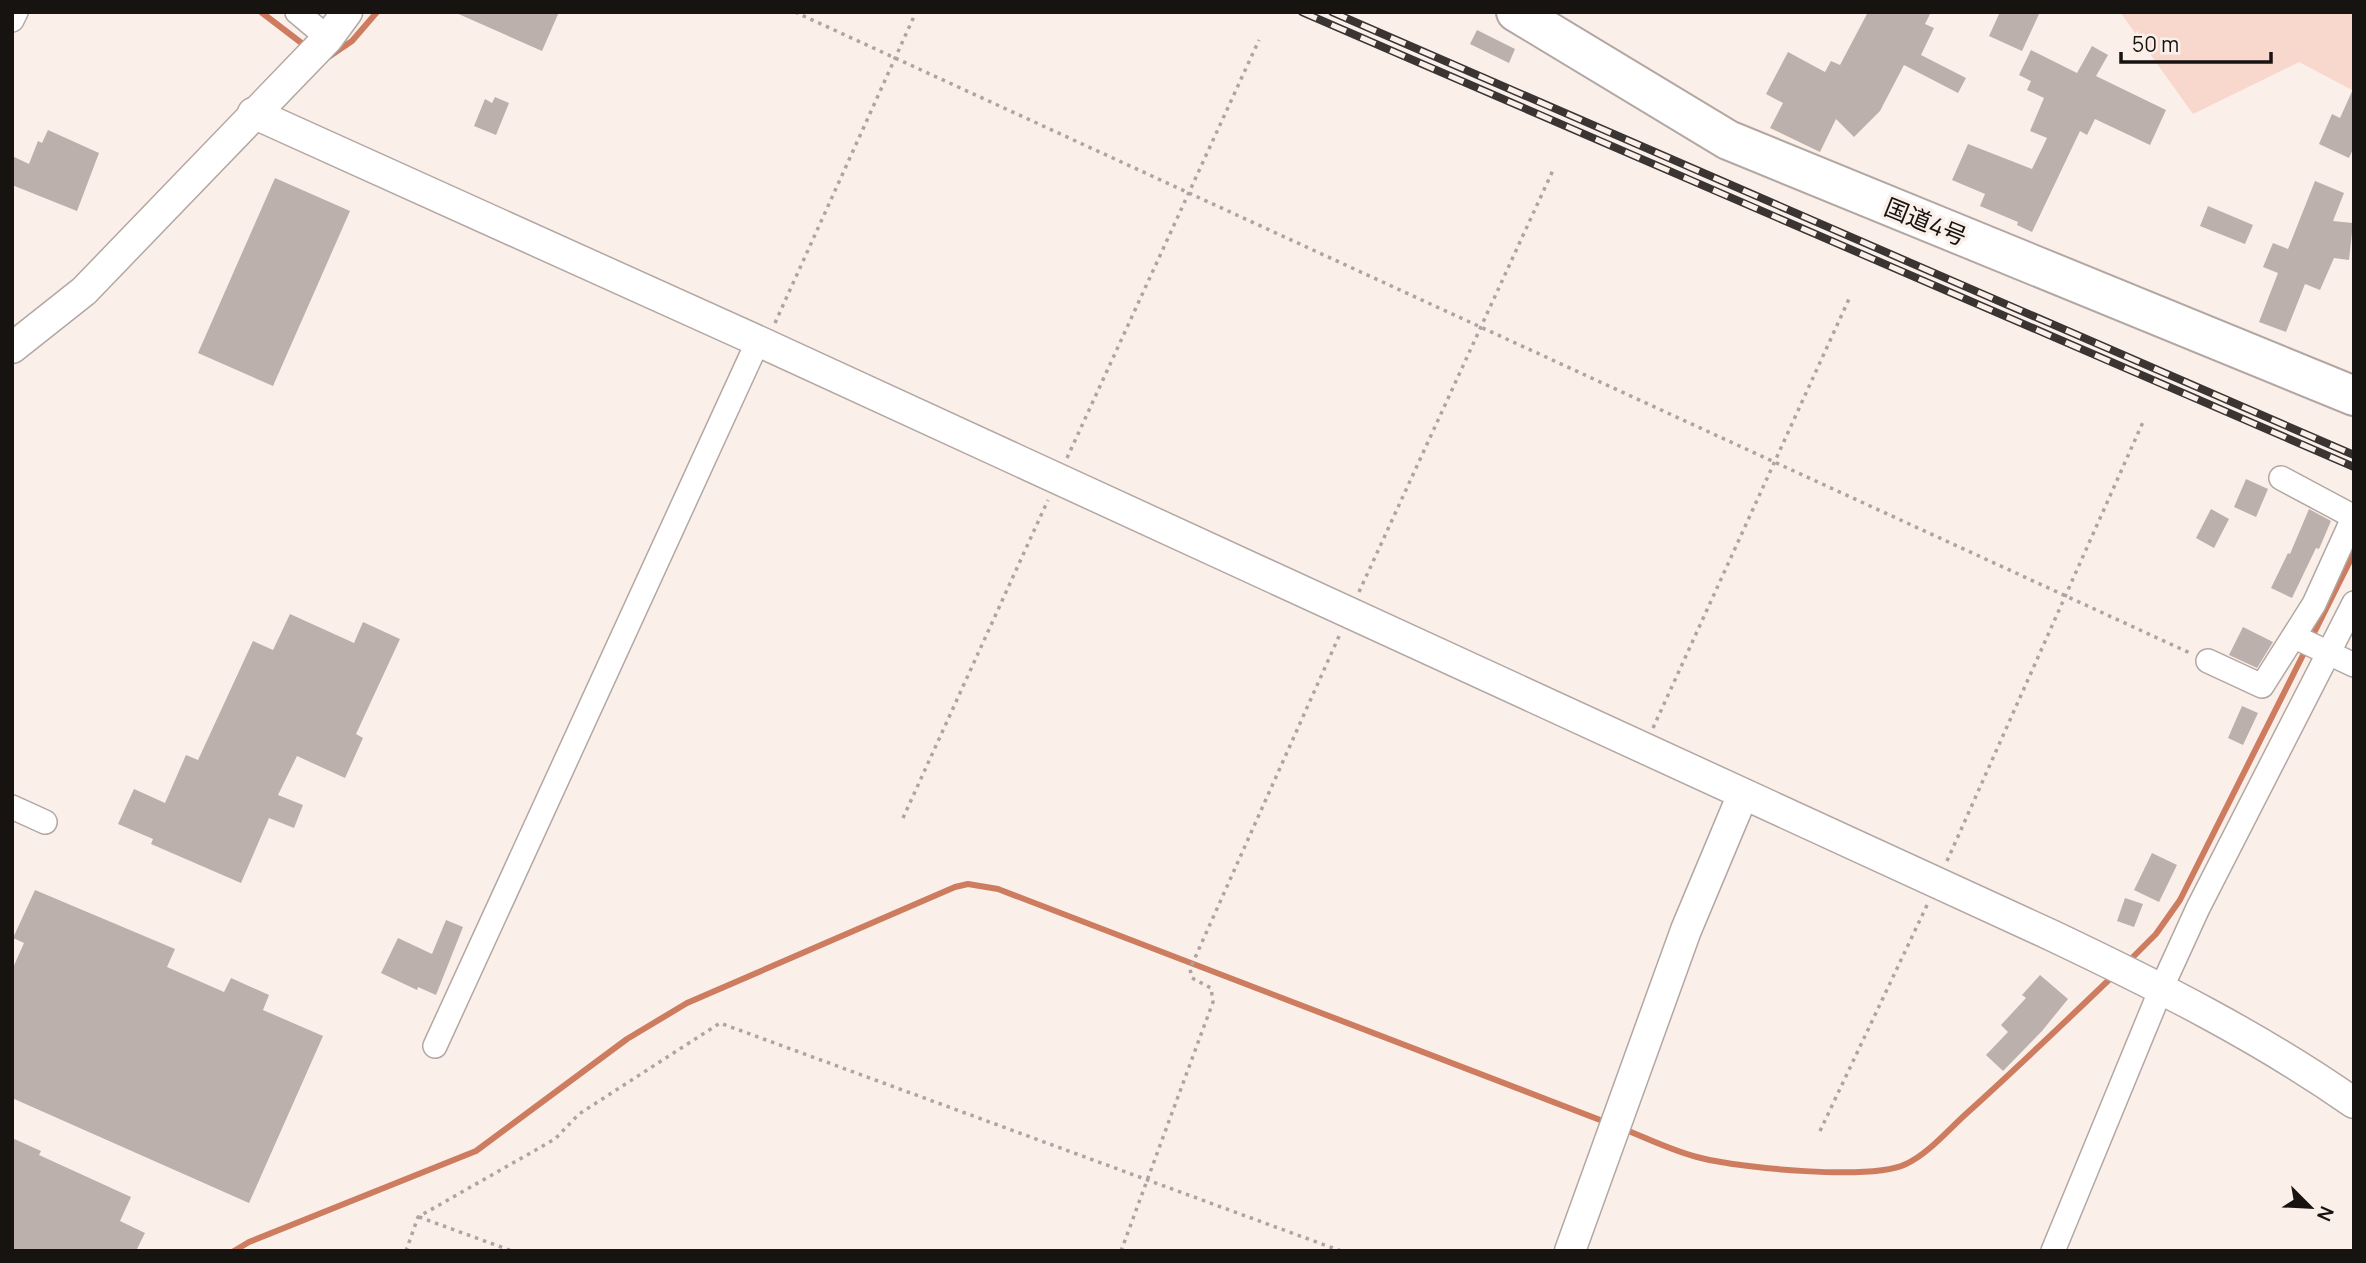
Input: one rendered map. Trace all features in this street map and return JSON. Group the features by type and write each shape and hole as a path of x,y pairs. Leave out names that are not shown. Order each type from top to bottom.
{"highway":[{"name":"国道4号","path":"1516,12 1728,140 2354,396"}],"street":[{"path":"12,20 16,12"},
{"path":"297,12 328,38"},
{"path":"14,353 84,291 328,38 347,12"},
{"path":"254,113 762,343 1937,883 2161,989 2270,1050 2354,1102"},
{"path":"435,1046 762,343"},
{"path":"2053,1251 2161,989 2312,646 2314,604 2354,517 2281,478"},
{"path":"2208,661 2262,686 2312,646 2354,603"},
{"path":"2312,646 2354,665"},
{"path":"1570,1251 1686,930 1744,794"},
{"path":"12,807 45,822"}],"path":[{"path":"795,12 2208,661"},
{"path":"762,343 916,12"},
{"path":"903,818 1259,40"},
{"path":"1121,1251 1213,1002 1211,988 1192,978 1190,969 1349,613 1554,168"},
{"path":"1643,748 1849,299"},
{"path":"1820,1131 1937,883 2143,422"},
{"path":"406,1251 418,1217 555,1139 579,1114 720,1023 1341,1251"},
{"path":"418,1217 512,1251"}],"shaded area":[{"path":"2120,12 2354,12 2354,91 2299,62 2193,114"}],"building":[{"path":"454,12 559,12 542,51"},
{"path":"1868,12 1931,12 1925,24 1934,28 1921,55 1966,78 1958,93 1904,65 1880,111 1854,137 1836,119 1820,152 1770,128 1783,103 1766,94 1788,52 1825,72 1831,61 1840,65"},
{"path":"2000,12 2040,12 2022,51 1989,36"},
{"path":"1477,30 1515,49 1509,63 1470,44"},
{"path":"2092,46 2108,55 2096,76 2166,110 2150,145 2095,119 2087,135 2080,131 2032,232 2017,225 2018,222 1980,206 1985,194 1952,180 1968,144 2032,169 2047,138 2030,131 2044,98 2027,90 2031,81 2019,75 2031,50 2077,73"},
{"path":"2354,87 2354,147 2349,158 2319,144 2332,114 2340,118"},
{"path":"495,97 509,103 496,135 474,126 485,99 492,103"},
{"path":"48,130 99,153 77,211 12,185 12,156 29,164 38,141 42,143"},
{"path":"275,178 350,211 273,386 198,353"},
{"path":"2315,181 2344,193 2333,221 2353,223 2349,260 2334,258 2320,290 2305,284 2286,332 2259,322 2278,273 2263,267 2273,243 2288,249"},
{"path":"2208,206 2253,225 2245,244 2200,226"},
{"path":"2246,479 2268,489 2256,517 2234,507"},
{"path":"2211,509 2229,519 2214,548 2196,538"},
{"path":"2309,509 2331,521 2292,598 2271,588 2288,553 2290,554"},
{"path":"290,614 354,643 363,622 400,639 356,734 363,738 345,778 297,756 278,795 303,805 294,828 269,818 241,883 151,844 153,839 118,824 134,789 165,803 186,755 198,760 253,641 273,650"},
{"path":"2243,627 2273,642 2257,668 2229,655"},
{"path":"2242,706 2258,713 2243,745 2228,738"},
{"path":"2152,853 2177,865 2159,902 2134,890"},
{"path":"35,890 175,949 167,967 224,992 231,978 269,995 263,1010 323,1036 249,1203 12,1098 12,970 24,943 13,938"},
{"path":"2125,898 2143,904 2134,927 2117,921"},
{"path":"446,920 463,927 436,995 418,987 417,990 381,973 398,938 432,954"},
{"path":"2040,975 2068,999 2042,1031 2003,1071 1986,1055 2008,1032 2001,1025 2026,998 2022,995"},
{"path":"12,1138 41,1151 39,1155 131,1197 120,1221 145,1233 136,1251 12,1251"}],"waterway":[{"path":"261,12 308,48"},
{"path":"327,58 352,41 377,12"},
{"path":"2311,639 2354,553"},
{"path":"2127,963 2156,934 2180,900 2306,649"},
{"path":"234,1251 249,1242 476,1151 627,1039 687,1003 955,887 968,884 998,889 1608,1123"},
{"path":"1621,1128 1671,1149 1745,1166 1865,1172 1906,1164 1938,1141 2114,975"}],"railway":[{"path":"1302,12 2354,467"},
{"path":"1332,12 2354,455"}]}
